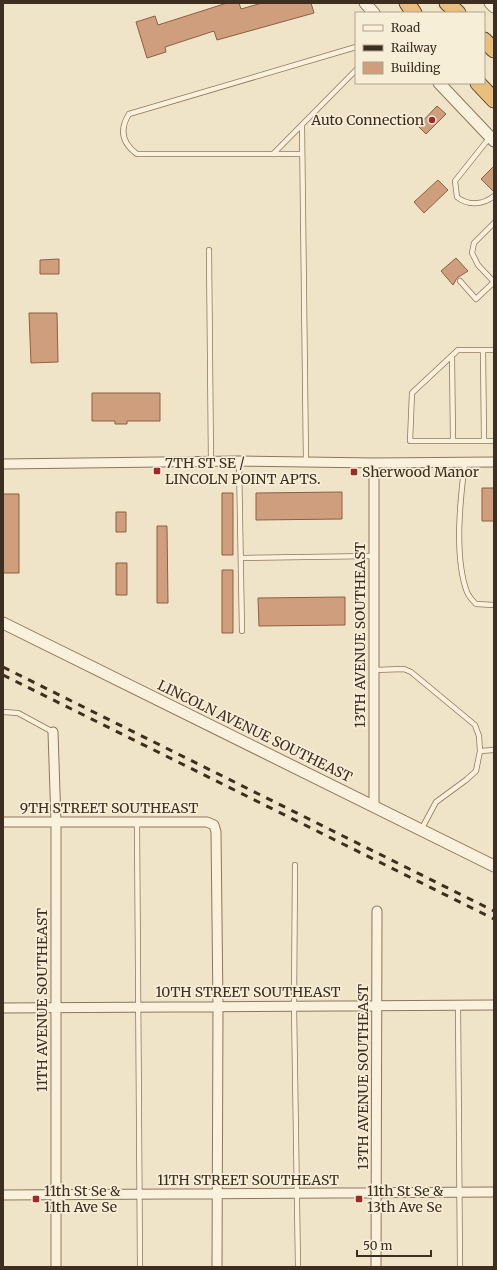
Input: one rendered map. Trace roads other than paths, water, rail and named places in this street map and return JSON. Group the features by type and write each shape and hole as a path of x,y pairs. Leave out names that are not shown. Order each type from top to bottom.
{"highway":[{"path":"407,3 413,12"},
{"path":"447,3 457,12"},
{"path":"485,41 494,50"},
{"path":"479,84 494,100"}],"street":[{"path":"365,3 373,12"},
{"path":"490,3 494,8"},
{"path":"440,84 492,139"},
{"path":"3,464 239,461 374,463 494,462"},
{"name":"13TH AVENUE SOUTHEAST","path":"374,463 374,807"},
{"name":"LINCOLN AVENUE SOUTHEAST","path":"3,623 494,866"},
{"name":"11TH AVENUE SOUTHEAST","path":"53,732 56,822 56,1267"},
{"name":"9TH STREET SOUTHEAST","path":"3,822 207,822 214,825 216,832 218,1007"},
{"name":"13TH AVENUE SOUTHEAST","path":"376,1267 377,911"},
{"name":"10TH STREET SOUTHEAST","path":"3,1008 494,1005"},
{"path":"217,1267 216,1194 218,1007"},
{"name":"11TH STREET SOUTHEAST","path":"3,1195 494,1192"}],"lane":[{"path":"302,154 137,154 128,147 123,136 123,124 129,114 355,47"},
{"path":"273,154 355,71"},
{"path":"302,126 306,462"},
{"path":"492,139 455,181 457,197 464,203 472,204 489,200 494,196"},
{"path":"460,281 476,299 494,282 478,265 472,253 474,243 494,223"},
{"path":"209,250 211,462"},
{"path":"494,350 458,350 412,393 410,441 494,441"},
{"path":"483,350 484,441"},
{"path":"452,356 453,441"},
{"path":"239,461 242,631"},
{"path":"465,462 461,488 459,564 468,594 476,604 494,604"},
{"path":"241,558 374,556"},
{"path":"374,670 404,669 411,672 475,725 479,736 480,751 476,771 436,802 420,830"},
{"path":"3,712 18,713 53,732"},
{"path":"480,751 494,750"},
{"path":"137,822 140,1267"},
{"path":"296,865 294,1006 298,1267"},
{"path":"458,1005 460,1267"}],"railway":[{"path":"3,667 494,911"},
{"path":"3,675 494,919"}],"place":[{"name":"Auto Connection","path":"432,120"},
{"name":"7TH ST SE / LINCOLN POINT APTS.","path":"157,471"},
{"name":"Sherwood Manor","path":"354,472"},
{"name":"11th St Se & 11th Ave Se","path":"36,1199"},
{"name":"11th St Se & 13th Ave Se","path":"359,1199"}]}
